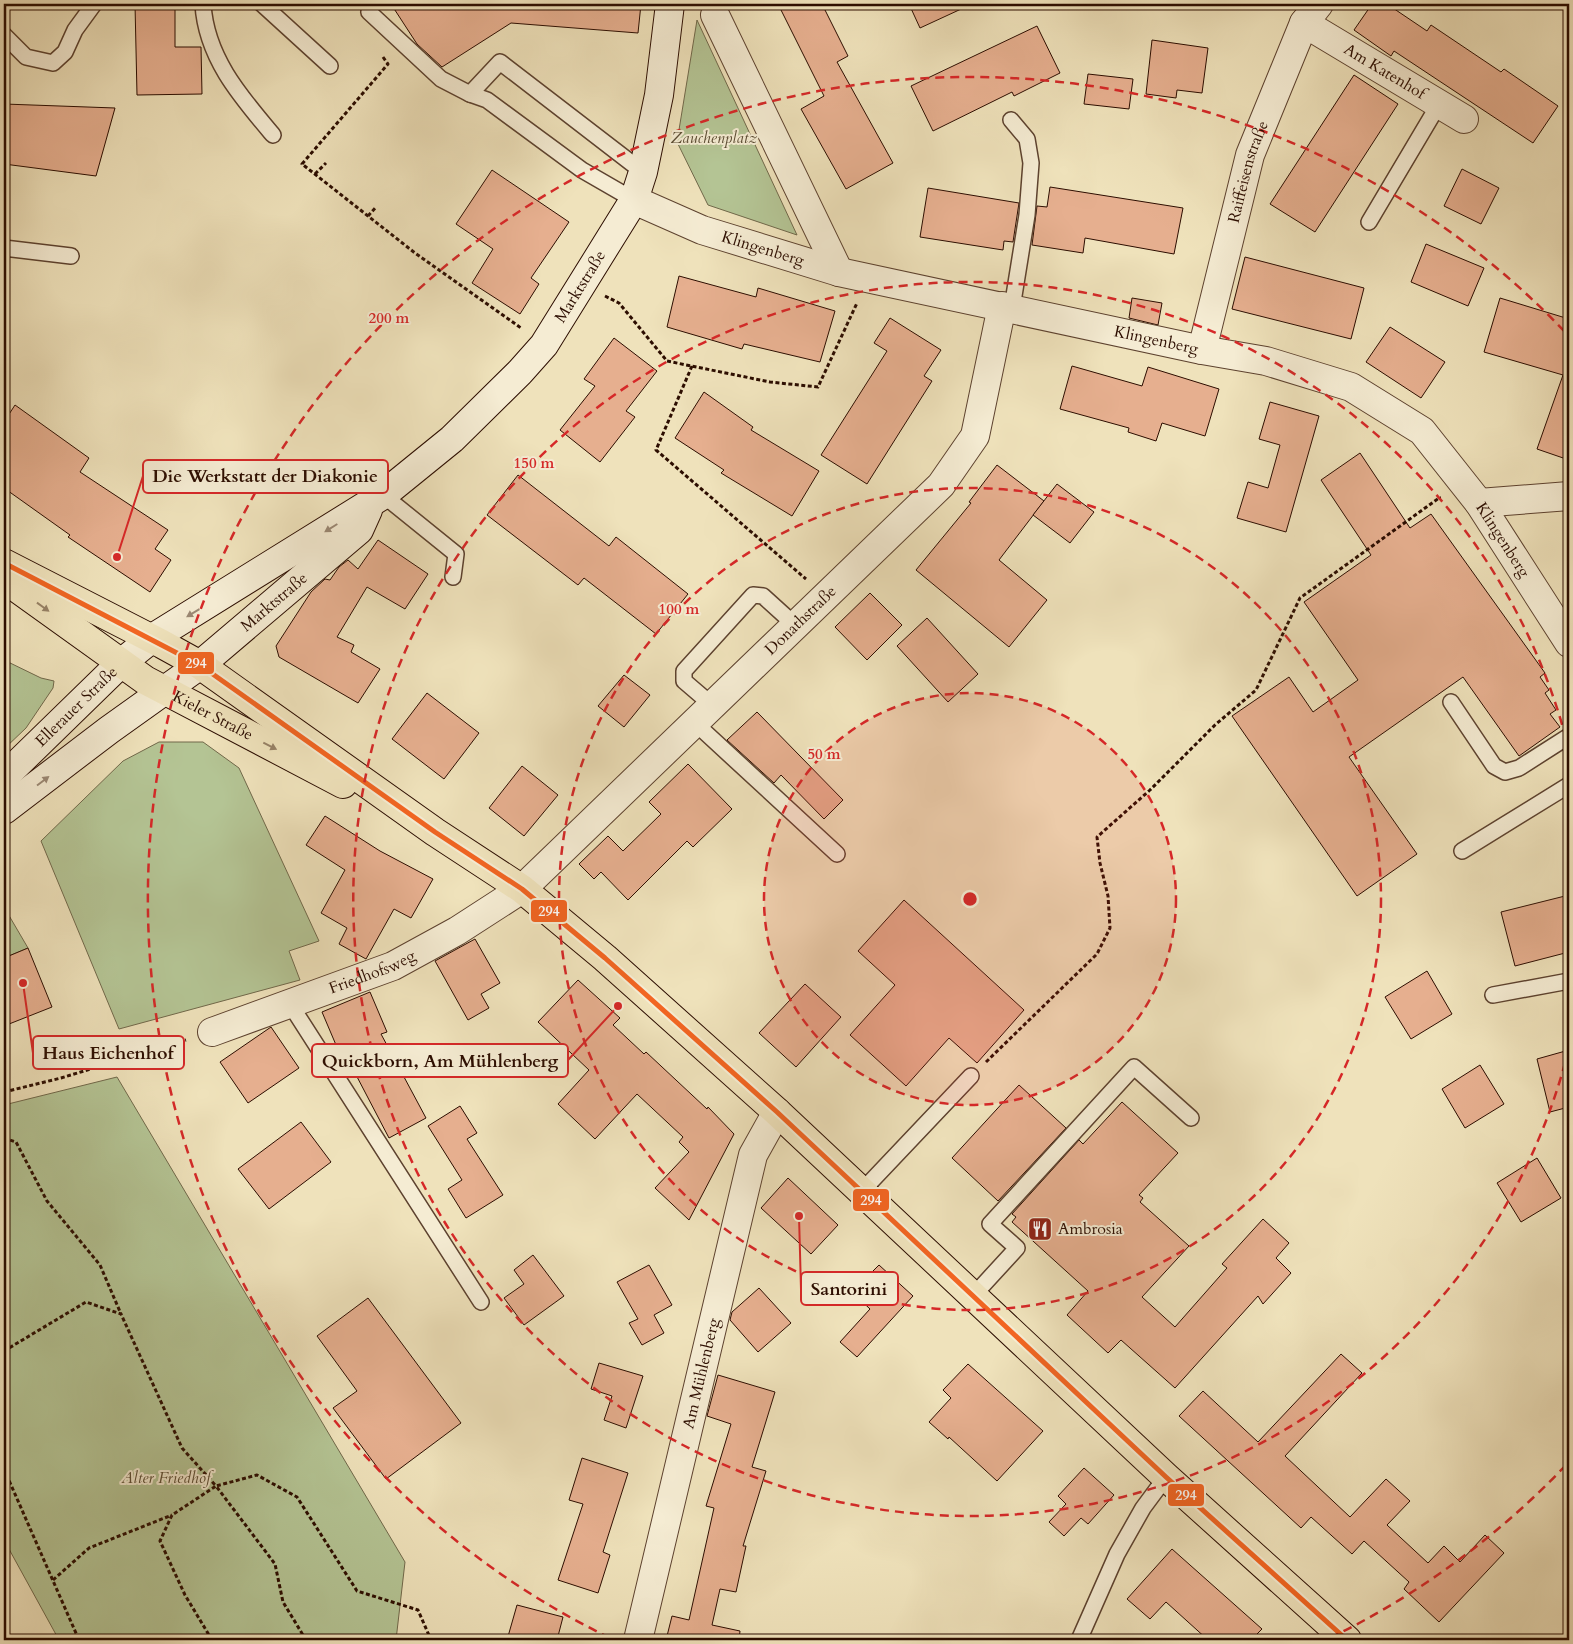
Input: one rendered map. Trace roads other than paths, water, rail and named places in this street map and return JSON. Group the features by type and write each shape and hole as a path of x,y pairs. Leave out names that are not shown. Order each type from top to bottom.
{"main road":[{"name":"Kieler Straße","path":"4,563 200,665 435,832 522,888 644,991 777,1112 1166,1477 1347,1640"},
{"name":"Kieler Straße","path":"4,579 120,664 165,692 435,832"}],"street":[{"name":"Marktstraße","path":"151,638 378,498 452,439 520,372 544,345 634,200 643,172 659,95 670,4"},
{"name":"Am Katenhof","path":"1312,14 1464,119"},
{"name":"Raiffeisenstraße","path":"1202,350 1250,155 1312,14"},
{"path":"715,15 839,272"},
{"name":"Klingenberg","path":"634,200 702,230 839,272 1202,350 1266,361 1350,387 1422,431 1479,503 1569,643"},
{"name":"Donathstraße","path":"522,888 941,485 975,436 1007,307"},
{"path":"1479,503 1569,496"},
{"name":"Marktstraße","path":"165,692 200,665 359,530 378,498"},
{"name":"Ellerauer Straße","path":"4,777 120,664 151,638"},
{"name":"Ellerauer Straße","path":"4,810 109,730 165,692"},
{"name":"Friedhofsweg","path":"212,1032 392,966 457,931 522,888"},
{"name":"Am Mühlenberg","path":"638,1640 754,1155 777,1112"}],"lane":[{"path":"4,35 26,57 53,63 65,52 75,30 94,4"},
{"path":"202,4 210,41 221,66 232,86 273,135"},
{"path":"262,4 330,66"},
{"path":"367,6 441,79 470,94 487,100 582,170 634,200"},
{"path":"470,94 500,62 643,172"},
{"path":"1369,222 1440,104"},
{"path":"1007,307 1027,215 1031,163 1027,139 1012,120"},
{"path":"4,248 71,256"},
{"path":"378,498 456,554 453,577"},
{"path":"795,625 763,596 753,595 684,671 684,681 703,714 837,854"},
{"path":"1451,702 1494,766 1505,772 1520,768 1569,736"},
{"path":"1462,851 1569,785"},
{"path":"1493,995 1569,981"},
{"path":"290,1004 481,1302"},
{"path":"973,1296 1017,1248 990,1224 1134,1067 1191,1118"},
{"path":"862,1191 971,1076"},
{"path":"1079,1640 1117,1554 1143,1508 1166,1477"}],"place":[{"name":"Die Werkstatt der Diakonie","path":"117,557"},
{"name":"Haus Eichenhof","path":"23,983"},
{"name":"Quickborn, Am Mühlenberg","path":"618,1006"},
{"name":"Santorini","path":"799,1216"},
{"name":"Ambrosia","path":"1040,1229"}],"park label":[{"name":"Zauchenplatz","path":"714,138"},
{"name":"Alter Friedhof","path":"166,1478"}]}
